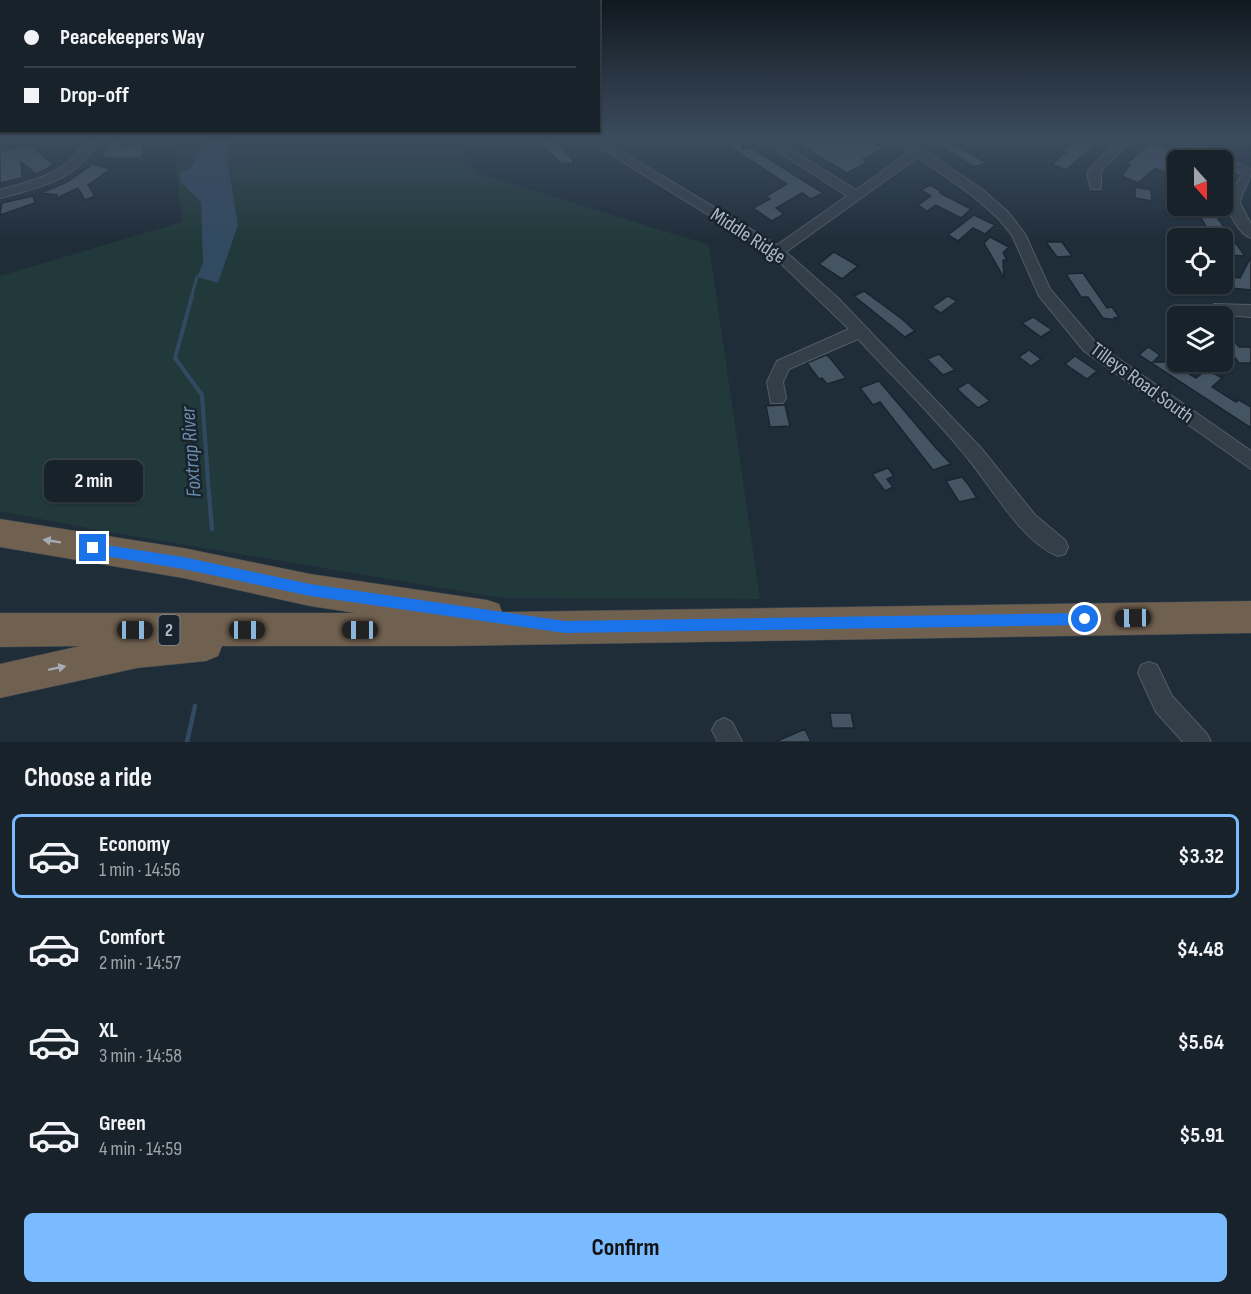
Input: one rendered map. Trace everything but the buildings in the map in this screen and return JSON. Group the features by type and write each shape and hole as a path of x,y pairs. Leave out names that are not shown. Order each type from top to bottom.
{"highway":[{"path":"0,533 183,563 310,590 565,627"},
{"name":"2","path":"0,630 337,630 1251,617"},
{"path":"0,681 137,651 337,630"}],"street":[{"path":"0,194 56,174"},
{"name":"Middle Ridge","path":"648,174 775,250 833,302 975,453 1028,520 1058,547"},
{"path":"820,174 856,196"},
{"path":"775,250 785,247 887,174"},
{"name":"Tilleys Road South","path":"949,174 978,193 1003,215 1018,234 1044,292 1090,347 1251,462"},
{"path":"1093,174 1096,186"},
{"path":"1250,174 1234,193 1232,202 1238,216 1251,233"},
{"path":"1233,311 1251,311"},
{"path":"777,398 775,382 783,365 860,331"},
{"path":"1149,673 1164,704 1199,742"}],"green space":[{"path":"177,174 478,174 709,245 760,599 501,598 92,529 0,511 0,276 182,222"}],"water":[{"path":"179,174 229,174 238,225 218,283 197,277 203,263 201,202 181,182"}],"waterway":[{"name":"Foxtrap River","path":"191,298 197,277"},
{"name":"Foxtrap River","path":"192,296 175,358 202,395 209,495"},
{"name":"Foxtrap River","path":"209,494 212,529"},
{"name":"Foxtrap River","path":"187,742 195,706"}],"route":[{"path":"93,548 183,563 310,590 565,627 1085,619"}]}
